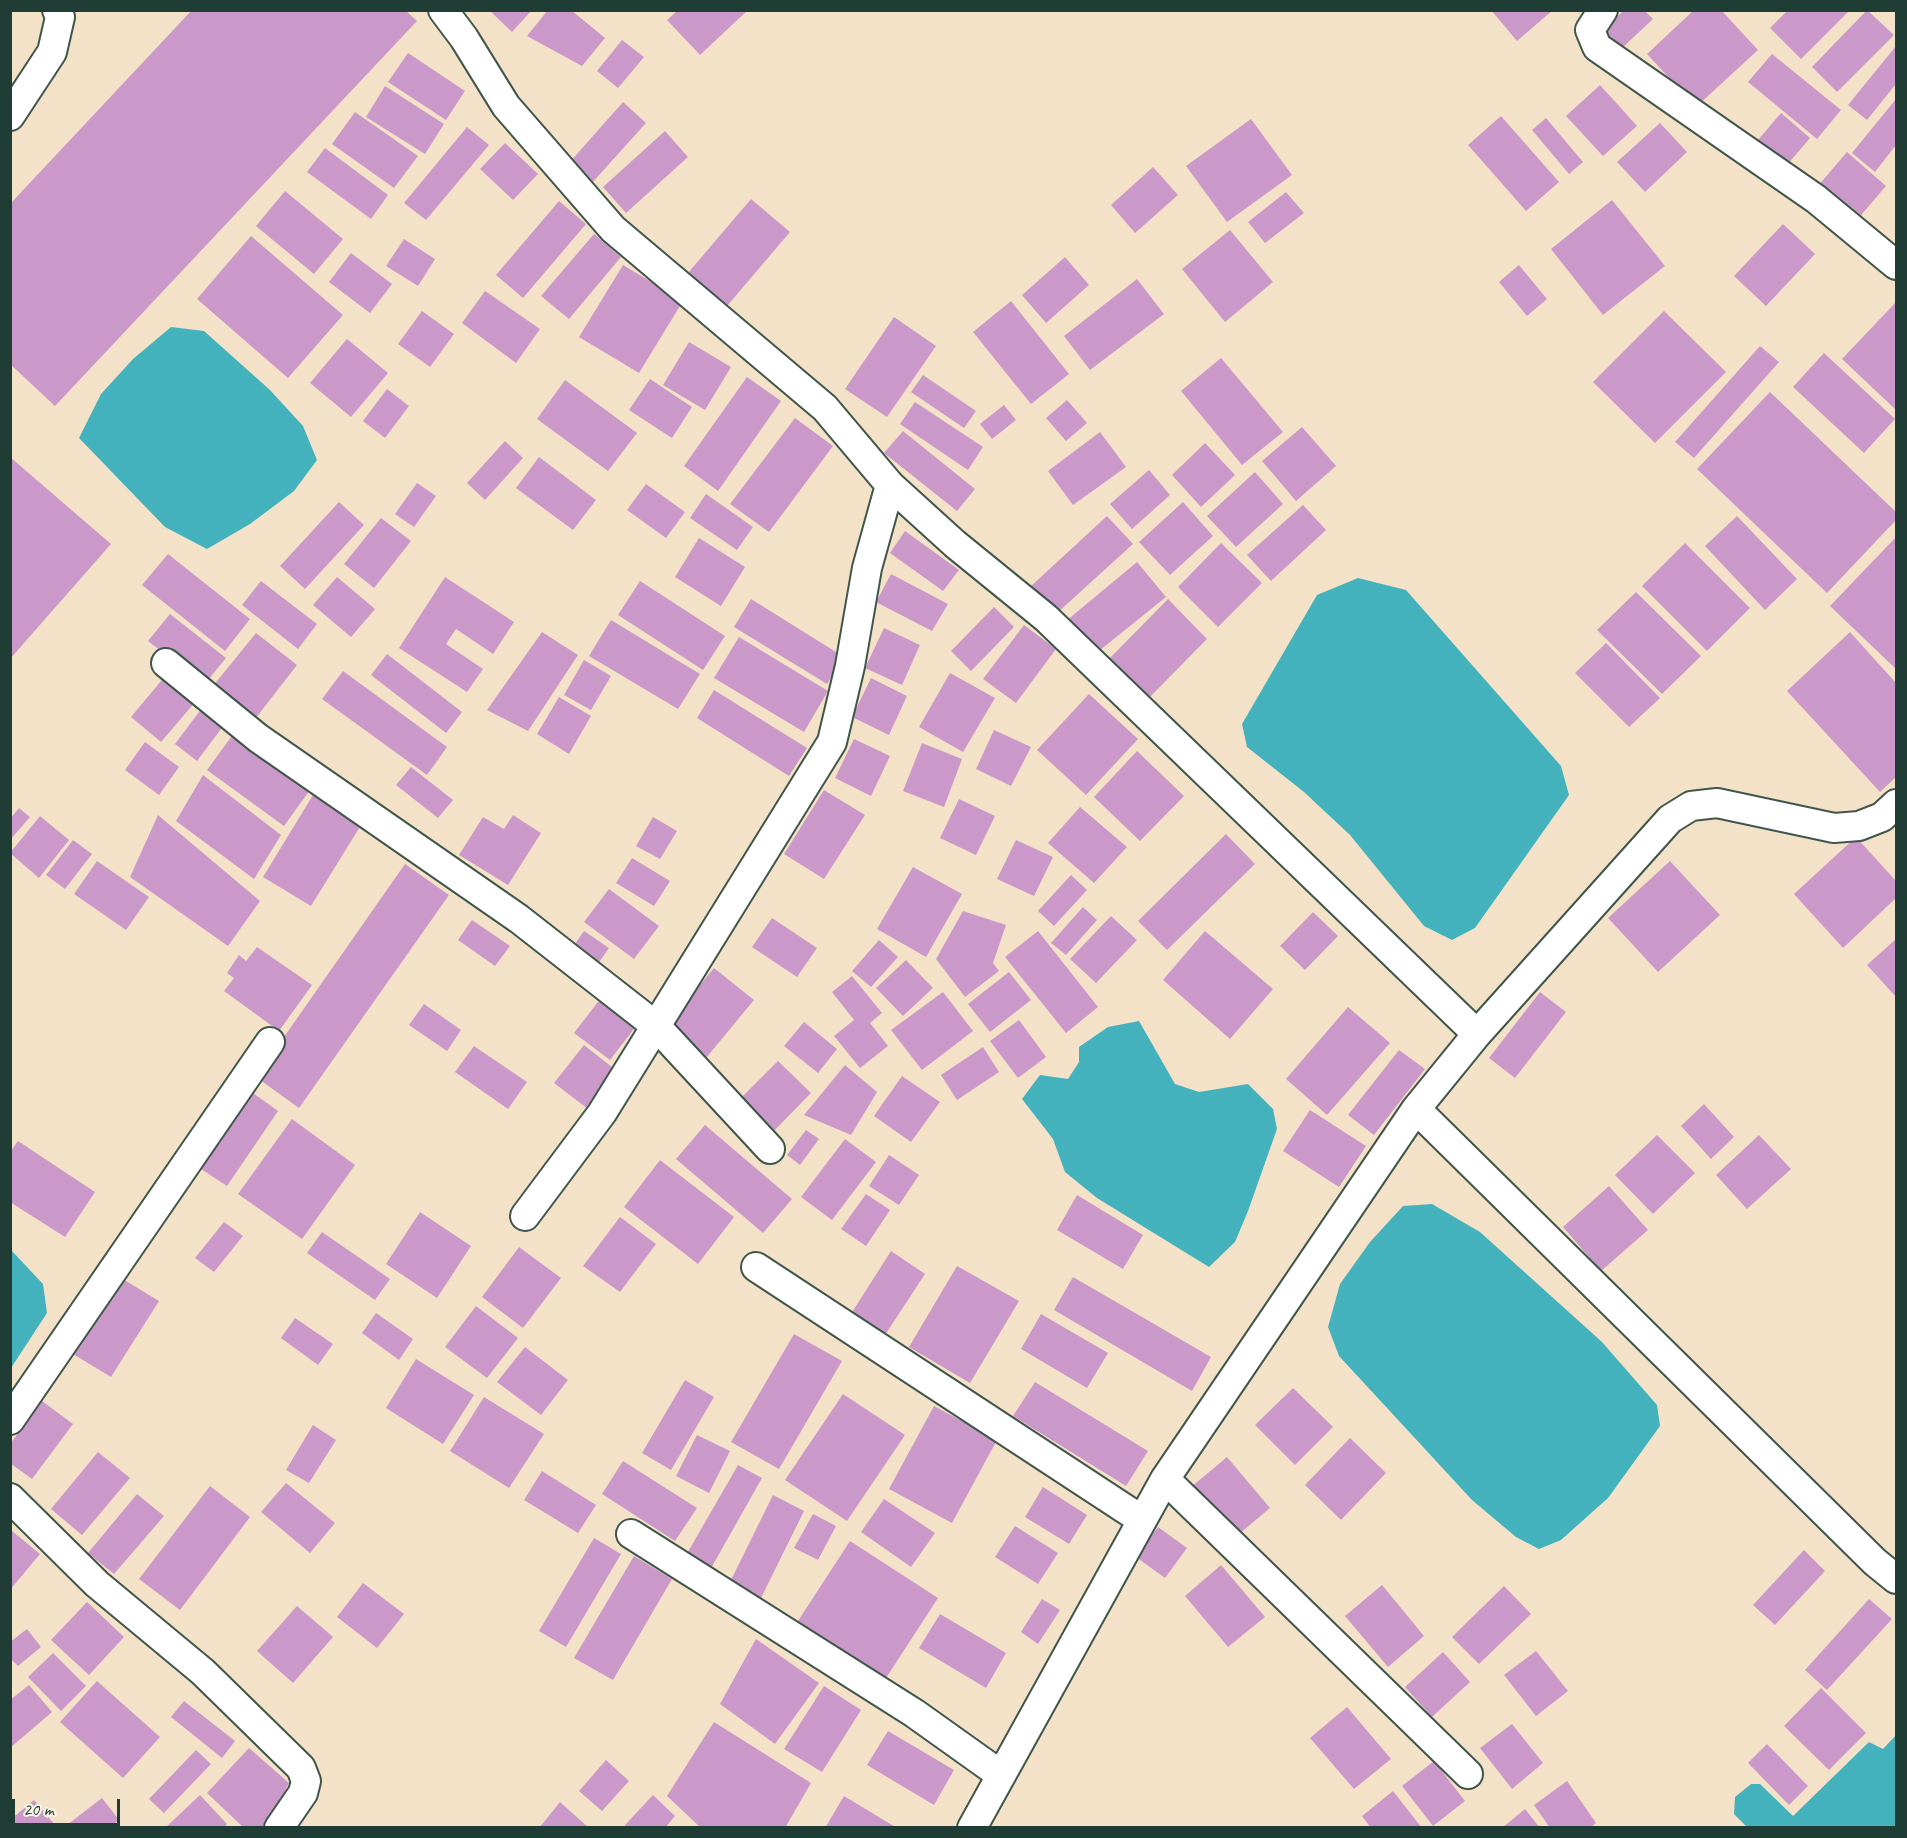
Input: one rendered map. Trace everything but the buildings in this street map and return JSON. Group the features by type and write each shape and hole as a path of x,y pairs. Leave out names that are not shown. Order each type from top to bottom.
{"street":[{"path":"10,116 52,52 60,17 57,10"},
{"path":"443,10 464,38 506,106 613,229 825,408 890,485 955,544 1046,618 1478,1034"},
{"path":"1604,10 1590,30 1597,47 1816,199 1896,265"},
{"path":"525,1216 602,1113 832,742 850,666 867,568 890,485"},
{"path":"166,663 258,738 519,919 656,1026 770,1149"},
{"path":"972,1827 1165,1479 1416,1109 1478,1034 1670,819 1691,806 1718,803 1834,828 1859,826 1892,818"},
{"path":"10,1420 270,1042"},
{"path":"1416,1109 1875,1562 1896,1579"},
{"path":"756,1267 1142,1520"},
{"path":"1165,1479 1468,1774"},
{"path":"10,1498 97,1584 203,1672 301,1768 306,1781 303,1793 279,1827"},
{"path":"631,1534 914,1713 1001,1775"}],"water":[{"path":"171,327 204,331 270,390 303,426 317,460 294,491 250,524 207,549 165,527 79,438 101,394 133,359"},
{"path":"1358,578 1406,590 1561,766 1569,795 1475,928 1452,940 1424,926 1350,835 1304,792 1247,747 1242,724 1317,595"},
{"path":"1139,1021 1175,1084 1199,1092 1248,1084 1273,1109 1277,1129 1248,1211 1235,1242 1209,1267 1097,1198 1065,1172 1053,1139 1022,1099 1040,1075 1068,1079 1079,1062 1079,1047 1108,1027"},
{"path":"1432,1204 1480,1232 1602,1342 1657,1405 1660,1426 1608,1498 1561,1540 1539,1549 1516,1537 1472,1500 1339,1356 1328,1327 1340,1284 1370,1242 1403,1206"},
{"path":"11,1250 43,1284 47,1313 11,1368"},
{"path":"1896,1735 1896,1827 1747,1827 1734,1814 1735,1797 1751,1784 1760,1784 1793,1816 1869,1742 1883,1749"}]}
